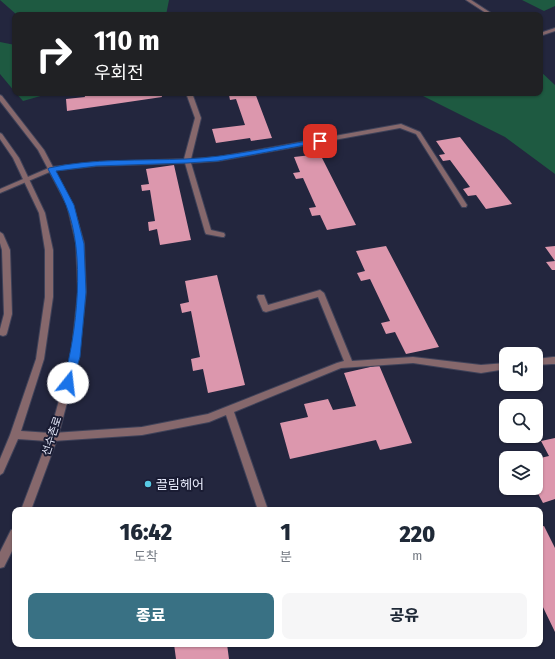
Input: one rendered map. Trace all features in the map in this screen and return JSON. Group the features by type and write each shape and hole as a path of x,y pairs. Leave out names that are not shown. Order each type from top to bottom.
{"street":[{"path":"468,0 487,12"},
{"path":"543,34 555,29"},
{"path":"190,96 198,118 187,161 208,232 222,235"},
{"name":"선수촌로","path":"0,97 41,150 70,205 80,244 82,292 75,357 53,437 27,507"},
{"path":"0,191 51,169 96,164 218,159 401,126 418,133 464,205"},
{"path":"0,135 16,158 42,213 50,250 49,297 40,359 14,435 0,470"},
{"path":"0,234 6,250 8,307 8,314 3,333"},
{"path":"260,297 266,309 320,292 349,364"},
{"path":"14,435 53,437 142,431 209,418 340,365 413,360 481,369 499,367"},
{"path":"543,362 555,361"},
{"path":"229,410 262,507"},
{"path":"0,563 12,540"}],"green space":[{"path":"0,0 169,0 167,12 14,12"},
{"path":"522,0 555,0 555,6 544,11"},
{"path":"0,42 12,44 12,88 0,74"},
{"path":"543,74 555,85 555,174 505,137 423,96 543,96"},
{"path":"19,96 40,96 23,101"}],"building":[{"path":"229,96 256,96 272,138 251,141 250,138 216,143 212,129 245,125 236,99 230,100"},
{"path":"85,97 162,97 67,111 66,99"},
{"path":"460,137 512,204 486,209 476,195 468,196 463,189 470,187 450,160 443,161 439,155 445,154 436,141"},
{"path":"320,154 356,225 327,230 320,215 312,216 309,208 316,207 303,178 296,179 293,173 300,172 294,157"},
{"path":"174,165 191,240 160,245 157,229 149,231 148,222 155,221 150,190 142,191 141,185 149,184 146,169"},
{"path":"386,246 439,347 406,354 395,332 386,334 381,323 390,321 370,279 361,281 357,273 365,271 356,251"},
{"path":"555,246 555,261 545,247"},
{"path":"555,261 555,270 552,270 546,262"},
{"path":"217,275 245,385 208,393 203,369 193,371 191,359 200,357 191,311 182,313 180,304 189,302 185,281"},
{"path":"379,365 412,443 380,450 376,440 290,459 280,423 308,417 304,404 328,399 333,410 356,406 344,373"},
{"path":"555,438 555,499 543,503 539,495 543,495 543,457 549,456 542,443 543,441"},
{"path":"543,526 555,548 555,632 543,607"},
{"path":"174,647 227,647 229,659 176,659"}],"place":[{"name":"끌림헤어","path":"148,484"}],"route":[{"path":"68,383 75,357 82,292 80,244 70,205 51,169 96,164 218,159 320,141"}]}
